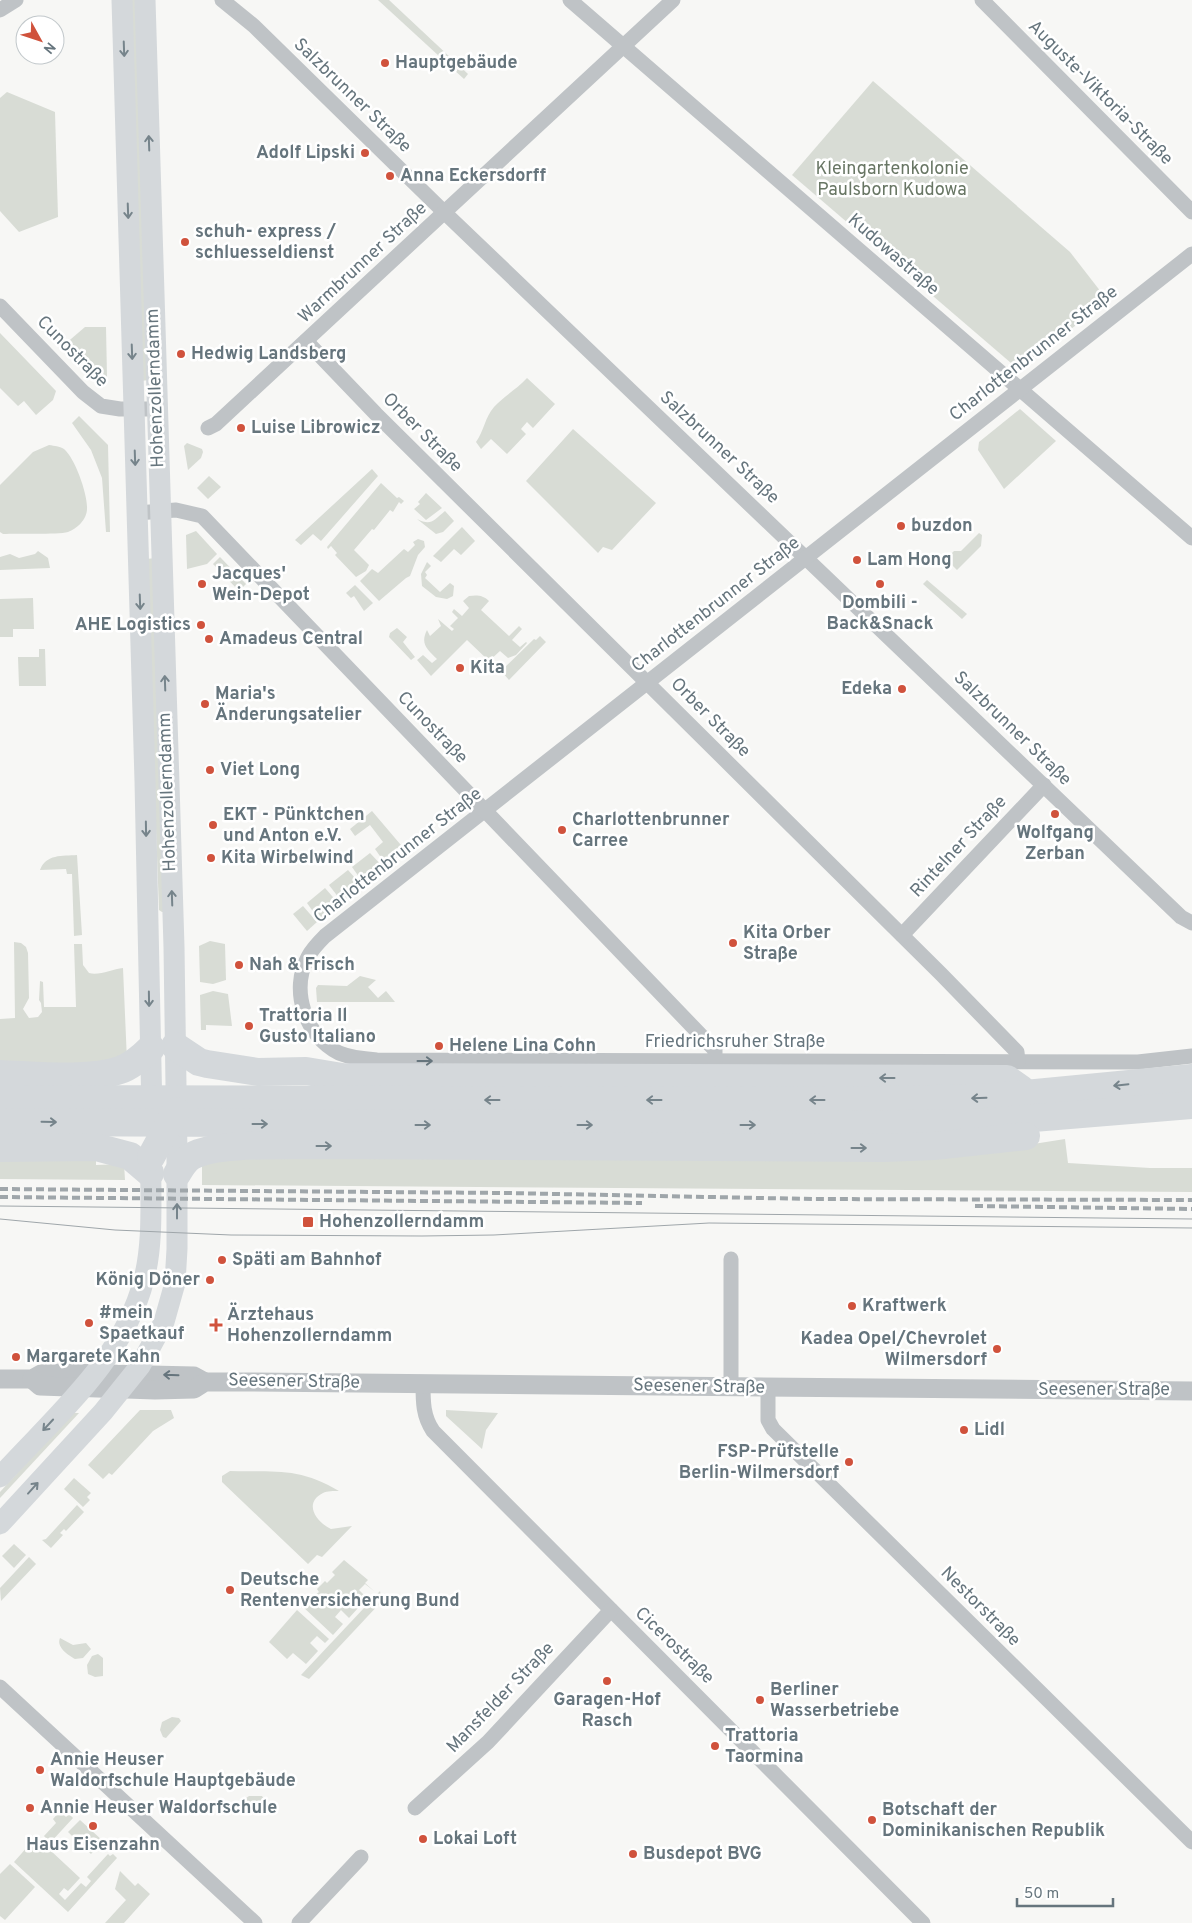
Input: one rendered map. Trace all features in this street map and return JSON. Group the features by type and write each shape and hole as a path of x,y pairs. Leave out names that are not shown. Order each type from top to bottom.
{"highway":[{"path":"103,1078 163,1047 199,1062 258,1072 306,1071 342,1077 1007,1079 1028,1095"},
{"path":"0,1148 96,1147 130,1156 218,1085 258,1072"},
{"path":"0,1074 103,1078 137,1096 164,1127 187,1159 197,1154 240,1148 318,1146 926,1147 988,1141 1072,1129 1098,1114"},
{"path":"0,1098 837,1100 983,1098 1192,1078"},
{"path":"0,1122 834,1125 972,1123 1192,1105"},
{"path":"96,1147 122,1133 164,1127 212,1134 240,1148"}],"main road":[{"name":"Hohenzollerndamm","path":"122,0 137,513 163,1047"},
{"name":"Hohenzollerndamm","path":"0,1524 128,1381 147,1355 164,1322 175,1283 177,1249 164,1127 160,511 145,0"},
{"name":"Hohenzollerndamm","path":"0,1477 96,1373 117,1345 130,1317 144,1278 164,1127"}],"street":[{"path":"0,10 16,0"},
{"name":"Salzbrunner Straße","path":"222,0 254,26 444,213 807,557 1181,917 1192,923"},
{"name":"Kudowastraße","path":"570,0 1192,538"},
{"name":"Warmbrunner Straße","path":"208,428 216,424 306,342 673,0"},
{"name":"Auguste-Viktoria-Straße","path":"982,0 1192,212"},
{"name":"Charlottenbrunner Straße","path":"302,1007 301,978 309,955 325,936 1192,254"},
{"name":"Cunostraße","path":"0,306 88,397 101,406 109,408 156,409"},
{"name":"Orber Straße","path":"306,342 376,414 902,935 1017,1052 1018,1061"},
{"name":"Cunostraße","path":"137,513 176,510 202,516 715,1050 715,1060"},
{"name":"Rintelner Straße","path":"902,935 1044,785"},
{"name":"Friedrichsruher Straße","path":"302,1007 307,1019 321,1039 339,1052 362,1059 1138,1062 1192,1056"},
{"path":"731,1387 732,1259"},
{"path":"0,1379 32,1379 41,1374 96,1373 128,1381"},
{"name":"Seesener Straße","path":"32,1379 40,1386 81,1389 128,1381 194,1376 205,1382 1192,1391"},
{"name":"Cicerostraße","path":"423,1384 423,1406 426,1420 434,1431 923,1923"},
{"name":"Nestorstraße","path":"768,1388 768,1420 773,1429 1192,1842"},
{"name":"Mansfelder Straße","path":"416,1808 488,1742 610,1610"},
{"path":"0,1687 255,1923"},
{"path":"299,1923 361,1857"}],"green space":[{"path":"128,0 138,0 150,380 140,381"},
{"path":"378,0 389,0 468,74 464,79"},
{"name":"Kleingartenkolonie Paulsborn Kudowa","path":"873,81 1070,252 1108,301 1018,369 792,175"},
{"path":"7,92 55,112 58,217 19,232 0,211 0,98"},
{"path":"85,327 106,327 107,377 98,380 64,345"},
{"path":"0,333 56,391 53,400 36,415 24,401 18,406 0,388"},
{"path":"527,378 555,404 533,428 527,422 521,429 526,434 507,454 491,439 481,449 476,442 491,411"},
{"path":"1020,409 1056,441 1004,489 978,450 979,442"},
{"path":"79,416 108,445 110,532 106,532 102,478 91,450 72,423"},
{"path":"573,429 656,503 612,550 603,547 598,553 526,481"},
{"path":"187,443 202,449 203,452 201,458 188,470 184,446"},
{"path":"49,445 64,449 72,460 80,477 87,503 87,513 78,526 68,532 3,534 0,532 0,485 33,452"},
{"path":"372,469 378,476 321,541 313,534 301,545 295,540"},
{"path":"209,476 221,487 208,499 197,488"},
{"path":"381,483 397,498 399,497 404,501 401,504 399,502 393,512 390,510 354,550 369,565 366,571 356,577 335,555 337,553 331,546 328,549 327,547"},
{"path":"426,493 442,508 426,520 414,509 420,504 418,502"},
{"path":"445,511 454,521 443,532 436,534 417,519 429,522"},
{"path":"462,527 475,541 461,555 454,549 441,562 433,556"},
{"path":"196,531 217,554 207,564 187,569 186,535"},
{"path":"979,533 982,535 981,546 957,570 946,559 954,551 961,551"},
{"path":"418,539 424,541 425,547 418,555 410,576 379,601 360,581 372,569 378,573 404,549 408,552 415,545 413,542"},
{"path":"38,551 48,558 50,568 0,570 0,557 10,554 19,558 35,554"},
{"path":"220,557 246,584 239,591 213,564"},
{"path":"156,558 164,912 159,910 146,559"},
{"path":"427,562 431,566 425,572 427,575 425,578 440,592 450,583 454,586 453,596 447,599 436,597 422,586 421,574"},
{"path":"927,580 967,614 962,619 923,584"},
{"path":"355,585 373,603 364,611 354,596 351,598 346,593"},
{"path":"469,596 480,596 487,599 489,601 481,610 509,636 519,626 522,629 512,640 520,647 527,643 516,655 508,658 500,651 489,661 467,640 431,676 417,660 423,655 432,663 437,659 424,643 427,630 430,636 441,626 438,619 452,631 454,629 450,626 458,618 452,612 454,609 462,616 469,608 463,601"},
{"path":"33,598 34,629 13,629 13,637 0,637 0,599"},
{"path":"397,628 407,637 403,642 415,657 411,660 389,637 390,633"},
{"path":"540,636 546,642 509,680 501,671 534,639 536,640"},
{"path":"39,649 45,649 46,686 19,686 18,657 39,657"},
{"path":"372,811 406,851 387,866 375,849 383,842 370,825 355,836 350,829"},
{"path":"370,853 384,868 364,884 352,867"},
{"path":"77,855 82,935 74,936 72,874 67,874 66,869 40,870 50,858"},
{"path":"348,870 362,886 342,902 329,885"},
{"path":"325,888 339,904 319,920 307,903"},
{"path":"303,906 317,922 307,931 293,914"},
{"path":"210,941 225,944 226,980 213,984 200,982 199,946"},
{"path":"14,942 21,943 26,947 28,953 29,998 23,1009 29,1018 38,1017 42,1012 39,1000 40,981 43,982 44,1007 76,1007 74,944 82,944 83,965 89,973 101,973 123,968 127,1061 0,1068 0,1019 15,1018"},
{"path":"360,976 376,980 368,987 378,998 386,991 395,1002 317,1002 316,988 318,985 347,986"},
{"path":"213,991 228,994 232,1026 206,1025 206,1030 201,1030 200,995"},
{"path":"1065,1139 1068,1163 1150,1168 1192,1168 1192,1192 202,1185 202,1163 240,1157 1027,1145"},
{"path":"0,1157 96,1160 96,1165 124,1164 125,1180 0,1179"},
{"path":"140,1410 171,1410 174,1418 153,1431 112,1475 109,1473 103,1479 88,1465"},
{"path":"446,1410 498,1413 486,1430 482,1449 446,1416"},
{"path":"72,1413 79,1413 0,1498 0,1492"},
{"path":"230,1471 286,1472 299,1474 325,1483 339,1491 325,1492 317,1497 313,1507 317,1517 331,1529 352,1526 322,1557 317,1555 308,1564 222,1482 222,1476"},
{"path":"74,1478 91,1493 87,1497 90,1500 83,1507 64,1489"},
{"path":"77,1505 84,1512 66,1531 64,1529 60,1533 63,1535 51,1548 42,1540 46,1539"},
{"path":"14,1544 26,1555 14,1568 2,1556"},
{"path":"29,1557 36,1564 1,1601 0,1588"},
{"path":"344,1560 368,1580 365,1583 374,1591 365,1584 359,1590 367,1598 349,1618 341,1610 335,1617 343,1624 333,1635 302,1606 319,1592 317,1589 325,1581 327,1583 335,1575 332,1572"},
{"path":"380,1591 382,1601 309,1679 301,1675"},
{"path":"297,1610 329,1639 325,1643 317,1636 310,1643 318,1651 306,1664 293,1653 287,1659 269,1642"},
{"path":"60,1638 73,1645 86,1643 91,1649 83,1658 75,1659 61,1648"},
{"path":"98,1654 103,1658 103,1676 95,1677 88,1674 87,1665 92,1656"},
{"path":"172,1717 179,1718 181,1721 166,1738 163,1737 160,1730 162,1722"},
{"path":"249,1796 262,1796 264,1799 247,1815 244,1806 246,1798"},
{"path":"60,1811 66,1817 69,1814 73,1818 50,1843 44,1836 56,1823 53,1819"},
{"path":"80,1820 103,1841 91,1854 68,1832"},
{"path":"36,1837 80,1878 68,1891 64,1888 59,1894 65,1900 81,1883 86,1887 91,1881 87,1877 108,1854 110,1856 113,1854 117,1858 68,1912 14,1862"},
{"path":"10,1864 35,1887 5,1920 0,1916 0,1874"},
{"path":"120,1871 135,1886 138,1883 150,1894 124,1923 105,1923 126,1900 115,1889"}],"tram line":[{"path":"0,1206 1192,1219"},
{"path":"0,1219 115,1230 231,1235 494,1235 709,1223 1192,1228"}],"railway":[{"path":"0,1189 506,1193 812,1199 1192,1200"},
{"path":"0,1197 642,1203"},
{"path":"975,1206 1192,1209"}],"place":[{"name":"Hauptgebäude","path":"385,63"},
{"name":"Adolf Lipski","path":"365,153"},
{"name":"Anna Eckersdorff","path":"390,176"},
{"name":"schuh- express / schluesseldienst","path":"185,242"},
{"name":"Hedwig Landsberg","path":"181,354"},
{"name":"Luise Librowicz","path":"241,428"},
{"name":"buzdon","path":"901,526"},
{"name":"Lam Hong","path":"857,560"},
{"name":"Jacques' Wein-Depot","path":"202,584"},
{"name":"Dombili - Back&Snack","path":"880,584"},
{"name":"AHE Logistics","path":"201,625"},
{"name":"Amadeus Central","path":"209,639"},
{"name":"Kita","path":"460,668"},
{"name":"Edeka","path":"902,689"},
{"name":"Maria's Änderungsatelier","path":"205,704"},
{"name":"Viet Long","path":"210,770"},
{"name":"Wolfgang Zerban","path":"1055,814"},
{"name":"EKT - Pünktchen und Anton e.V.","path":"213,825"},
{"name":"Charlottenbrunner Carree","path":"562,830"},
{"name":"Kita Wirbelwind","path":"211,858"},
{"name":"Kita Orber Straße","path":"733,943"},
{"name":"Nah & Frisch","path":"239,965"},
{"name":"Trattoria Il Gusto Italiano","path":"249,1026"},
{"name":"Helene Lina Cohn","path":"439,1046"},
{"name":"Hohenzollerndamm","path":"308,1222"},
{"name":"Späti am Bahnhof","path":"222,1260"},
{"name":"König Döner","path":"210,1280"},
{"name":"Kraftwerk","path":"852,1306"},
{"name":"#mein Spaetkauf","path":"89,1323"},
{"name":"Ärztehaus Hohenzollerndamm","path":"216,1325"},
{"name":"Kadea Opel/Chevrolet Wilmersdorf","path":"997,1349"},
{"name":"Margarete Kahn","path":"16,1357"},
{"name":"Lidl","path":"964,1430"},
{"name":"FSP-Prüfstelle Berlin-Wilmersdorf","path":"849,1462"},
{"name":"Deutsche Rentenversicherung Bund","path":"230,1590"},
{"name":"Garagen-Hof Rasch","path":"607,1681"},
{"name":"Berliner Wasserbetriebe","path":"760,1700"},
{"name":"Trattoria Taormina","path":"715,1746"},
{"name":"Annie Heuser Waldorfschule Hauptgebäude","path":"40,1770"},
{"name":"Annie Heuser Waldorfschule","path":"30,1808"},
{"name":"Botschaft der Dominikanischen Republik","path":"872,1820"},
{"name":"Haus Eisenzahn","path":"93,1826"},
{"name":"Lokai Loft","path":"423,1839"},
{"name":"Busdepot BVG","path":"633,1854"}]}
